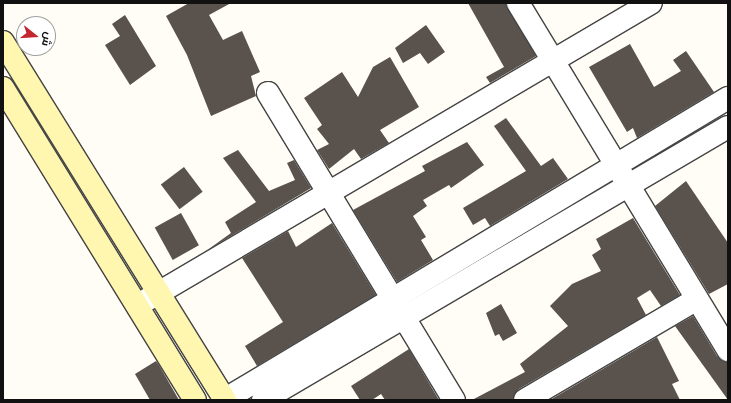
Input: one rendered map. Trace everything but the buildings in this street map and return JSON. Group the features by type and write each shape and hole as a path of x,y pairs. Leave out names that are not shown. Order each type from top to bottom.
{"main road":[{"path":"3,42 225,400"},
{"path":"3,88 138,305 195,400"}],"street":[{"path":"518,3 728,350"},
{"path":"138,305 651,3"},
{"path":"268,93 454,400"},
{"path":"263,400 398,308 617,166 728,98"},
{"path":"225,400 628,185 728,127"},
{"path":"525,400 697,299"}]}
